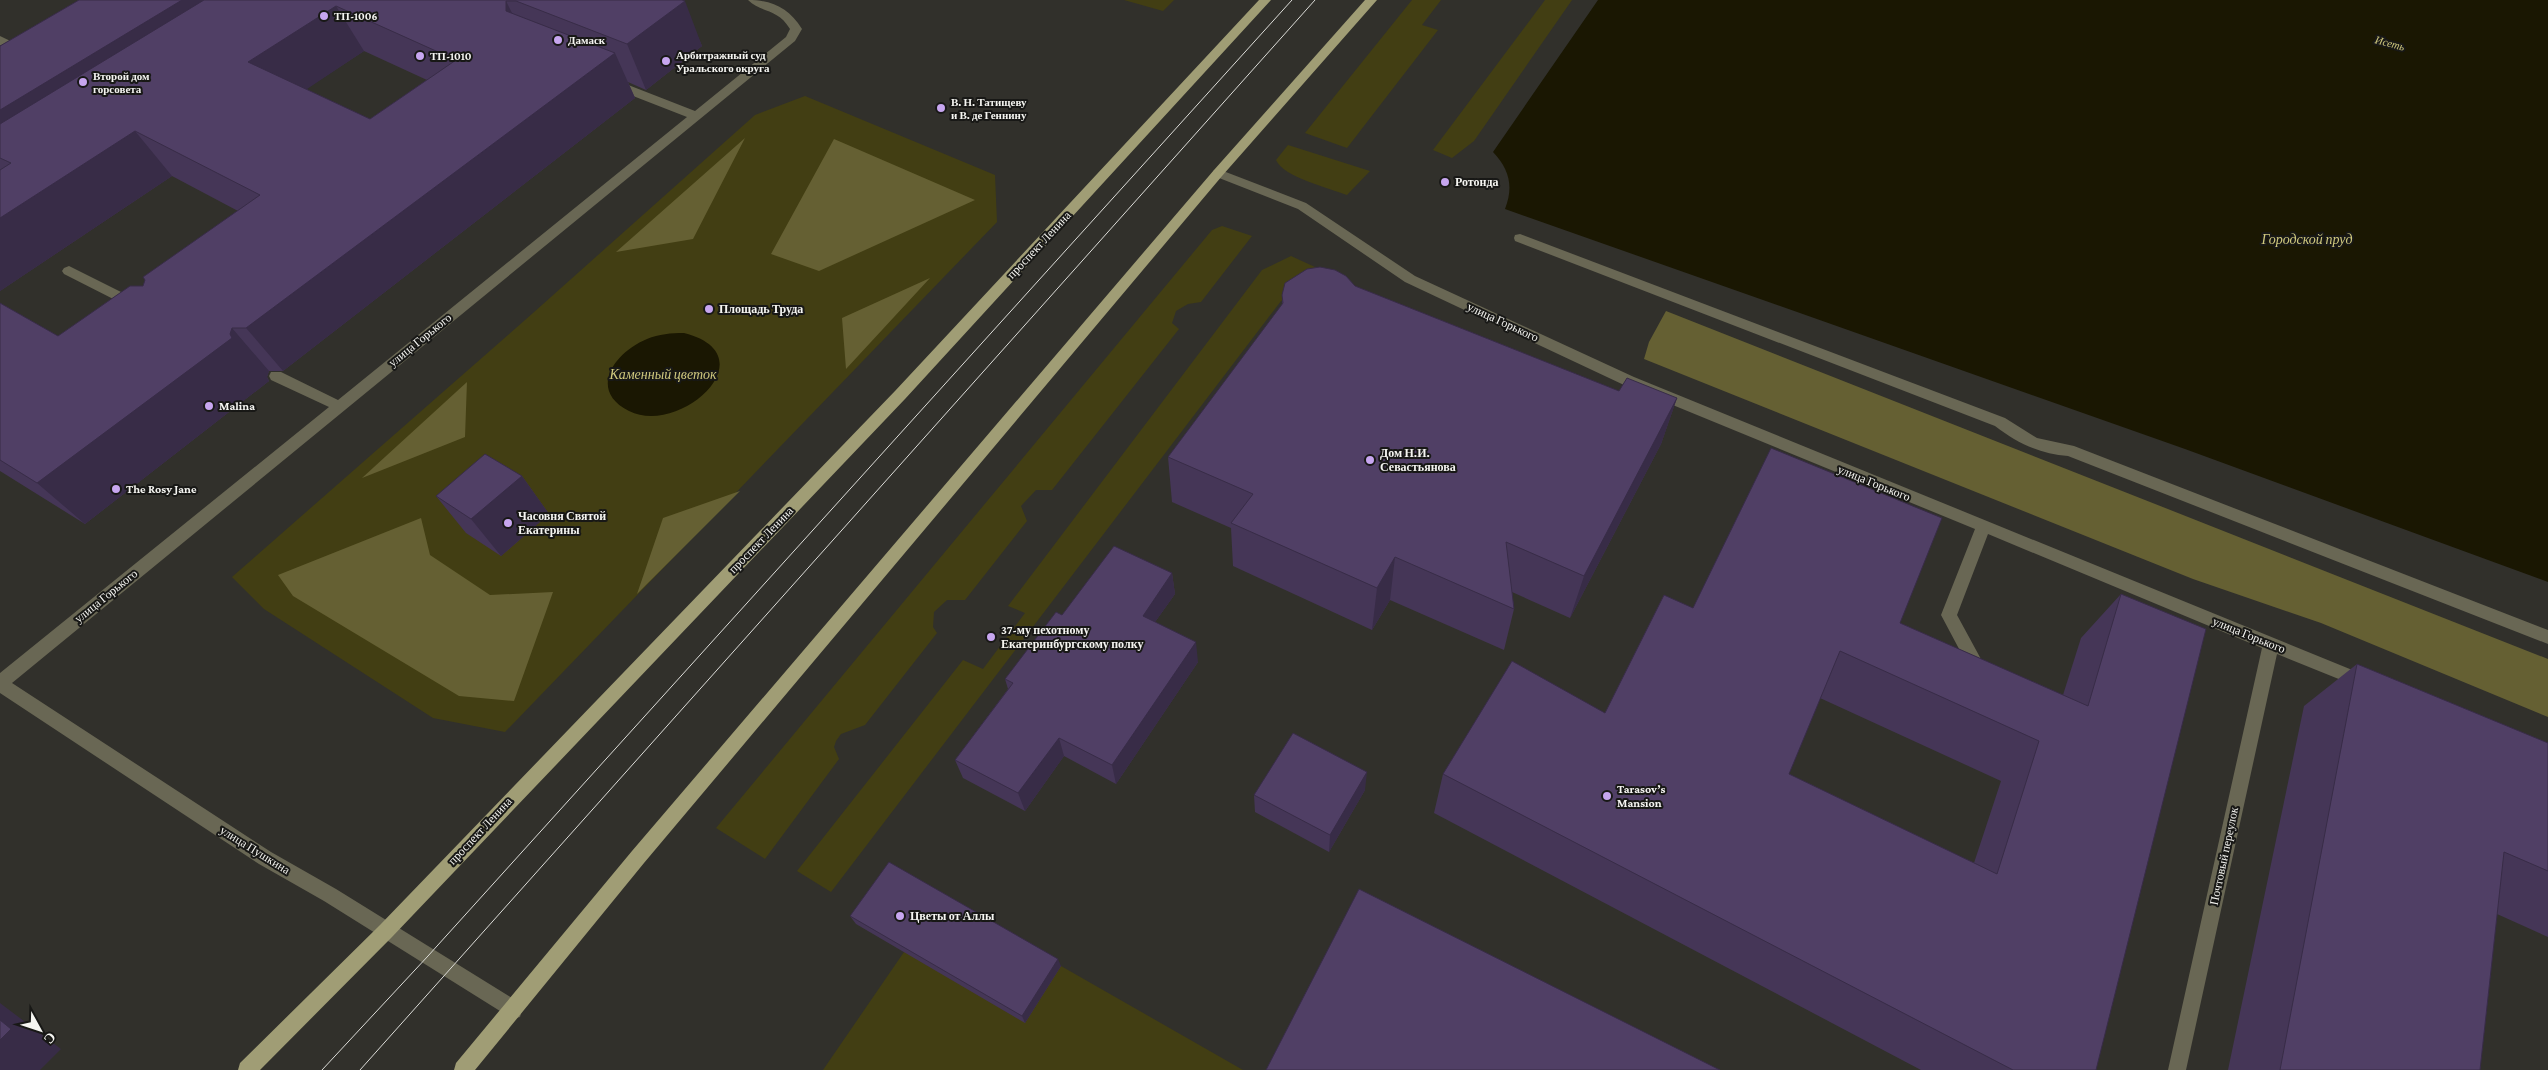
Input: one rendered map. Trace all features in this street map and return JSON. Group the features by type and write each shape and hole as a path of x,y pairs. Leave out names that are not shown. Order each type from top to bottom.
{"main road":[{"name":"проспект Ленина","path":"247,1070 386,931 518,790 900,395 1265,0"},
{"path":"463,1070 638,858 1218,173 1370,0"}],"street":[{"name":"улица Горького","path":"0,684 790,39 796,29 784,13 754,0"},
{"path":"0,40 35,57"},
{"path":"604,80 696,116"},
{"name":"улица Горького","path":"1218,173 1302,206 1410,279 1629,381 2376,687"},
{"path":"1520,238 2000,422 2020,438 2051,450 2070,450 2548,637"},
{"path":"68,271 143,308"},
{"path":"276,376 339,406"},
{"path":"1983,527 1948,615 1986,682"},
{"name":"Почтовый переулок","path":"2177,1070 2271,643"},
{"name":"улица Пушкина","path":"0,684 266,858 513,1010"}],"shaded area":[{"path":"1124,0 1174,0 1163,11"},
{"path":"1412,0 1441,0 1422,25 1438,30 1347,148 1305,133"},
{"path":"1545,0 1572,0 1474,141 1452,158 1433,150"},
{"name":"Площадь Труда","path":"805,96 995,175 997,222 505,732 433,718 264,609 232,577 755,115"},
{"path":"745,138 693,239 616,252"},
{"path":"834,139 975,200 819,271 771,254"},
{"path":"1288,145 1370,171 1347,195 1297,177 1280,166 1276,160"},
{"path":"1222,226 1252,236 1201,302 1188,304 1176,311 1172,323 1179,329 1052,490 1036,490 1021,506 1027,521 965,600 947,600 934,612 933,627 937,633 865,725 841,734 834,747 839,759 765,859 716,828 1212,230"},
{"path":"1291,256 1352,284 1309,289 1281,301 831,892 797,871 963,660 983,669 1025,613 1008,606 1262,270"},
{"path":"930,278 846,369 842,318"},
{"path":"1666,311 2548,659 2548,717 2321,623 2193,579 1644,359 1649,342"},
{"path":"467,382 465,437 362,478"},
{"path":"740,491 637,594 663,518"},
{"path":"421,518 430,555 490,595 553,592 514,701 459,696 293,596 278,575"},
{"path":"904,952 1061,966 1243,1070 823,1070"}],"water":[{"name":"Городской пруд","path":"1598,0 2548,0 2548,582 2185,449 1505,209 1509,193 1508,178 1503,165 1493,152"},
{"name":"Каменный цветок","path":"684,333 708,344 719,358 718,374 708,390 691,404 671,413 650,416 629,411 616,402 610,393 608,382 610,372 616,362 635,345 647,339 665,334"}],"building":[{"path":"79,0 182,0 0,110 0,46"},
{"path":"204,0 685,1 627,44 516,1 506,1 506,11 615,53 246,328 232,328 230,334 232,338 37,483 0,460 0,303 58,336 130,286 143,286 145,280 143,277 260,195 135,131 0,218 0,170 11,163 0,158 0,124","holes":["336,6 456,60 370,119 248,62"]},
{"name":"Дом Н.И. Севастьянова","path":"1320,267 1335,270 1346,276 1355,286 1619,391 1627,378 1677,398 1584,576 1506,542 1514,609 1395,557 1377,588 1231,523 1253,494 1168,457 1283,303 1282,295 1285,283 1307,269"},
{"name":"Tarasov’s Mansion","path":"1771,448 1942,518 1900,623 2088,706 2121,594 2206,629 2096,1070 2013,1070 1443,774 1512,661 1605,713 1664,595 1693,608","holes":["1840,651 2039,741 1997,874 1789,774"]},
{"path":"485,454 522,476 471,519 436,496"},
{"path":"1114,546 1172,573 1143,616 1196,642 1112,765 1059,738 1018,793 955,760 1013,683 1005,679 1056,612 1062,615"},
{"path":"2357,664 2548,743 2548,871 2504,852 2480,1070 2280,1070"},
{"path":"1293,733 1367,772 1330,835 1254,795"},
{"path":"889,862 1058,959 1022,1016 850,916"},
{"path":"1359,889 1720,1070 1266,1070"},
{"path":"0,1020 11,1029 0,1040"}],"tram line":[{"path":"322,1070 428,956 1292,0"},
{"path":"360,1070 1315,0"}],"place":[{"name":"ТП-1006","path":"324,16"},
{"name":"Дамаск","path":"558,40"},
{"name":"ТП-1010","path":"420,56"},
{"name":"Арбитражный суд Уральского округа","path":"666,61"},
{"name":"Второй дом горсовета","path":"83,82"},
{"name":"В. Н. Татищеву и В. де Геннину","path":"941,108"},
{"name":"Ротонда","path":"1445,182"},
{"name":"Площадь Труда","path":"709,309"},
{"name":"Malina","path":"209,406"},
{"name":"Дом Н.И. Севастьянова","path":"1370,460"},
{"name":"The Rosy Jane","path":"116,489"},
{"name":"Часовня Святой Екатерины","path":"508,523"},
{"name":"37-му пехотному Екатеринбургскому полку","path":"991,637"},
{"name":"Tarasov’s Mansion","path":"1607,796"},
{"name":"Цветы от Аллы","path":"900,916"}],"water label":[{"name":"Исеть","path":"2390,43"}]}
